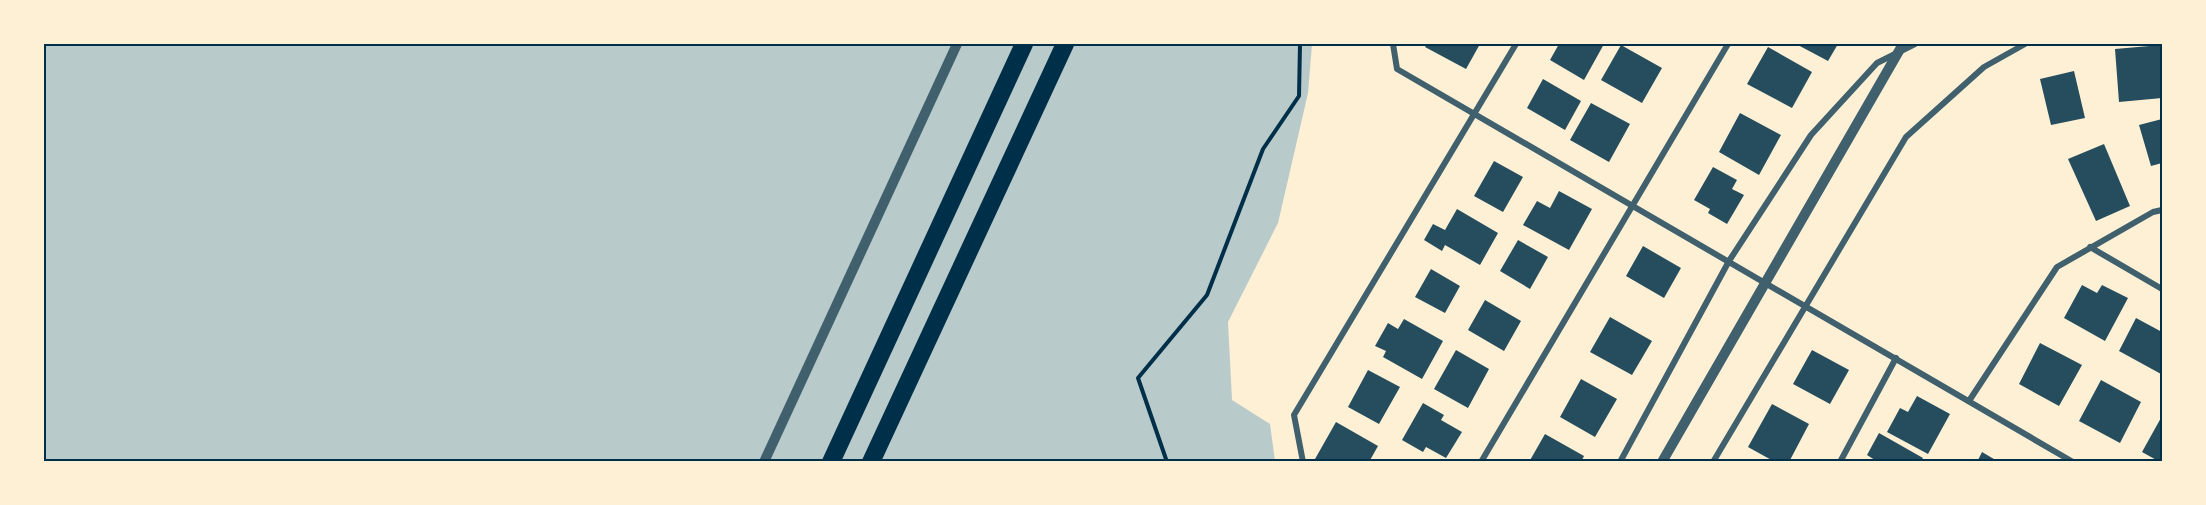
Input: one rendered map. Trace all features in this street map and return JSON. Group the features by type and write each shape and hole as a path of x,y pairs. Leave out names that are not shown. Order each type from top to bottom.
{"highway":[{"path":"831,462 1024,44"},
{"path":"871,462 1065,44"}],"street":[{"path":"764,462 957,44"},
{"path":"1393,44 1397,69 2073,462"},
{"path":"1303,462 1294,415 1516,44"},
{"path":"1481,462 1728,44"},
{"path":"1662,462 1903,44"},
{"path":"1620,462 1729,261 1811,135 1877,63 1916,44"},
{"path":"1713,462 1906,137 1984,67 2025,44"},
{"path":"1969,401 2057,267 2153,212 2163,210"},
{"path":"2090,247 2163,289"},
{"path":"1840,462 1896,358"}],"path":[{"path":"1167,462 1138,378 1207,295 1263,149 1299,96 1300,44"}],"shaded area":[{"path":"44,44 1312,44 1308,93 1278,223 1228,322 1232,400 1270,424 1275,461 44,461"}],"building":[{"path":"1427,44 1480,44 1466,69 1425,47"},
{"path":"1559,44 1604,44 1584,80 1550,60"},
{"path":"1796,44 1838,44 1828,61"},
{"path":"1621,45 1662,68 1642,103 1601,80"},
{"path":"2161,45 2162,98 2119,102 2115,49"},
{"path":"1768,47 1812,72 1792,108 1747,84"},
{"path":"2074,71 2085,118 2051,125 2040,79"},
{"path":"1543,79 1581,101 1565,130 1527,108"},
{"path":"1591,103 1630,124 1609,162 1570,140"},
{"path":"1740,113 1781,135 1759,175 1719,152"},
{"path":"2162,119 2162,163 2151,166 2139,125"},
{"path":"2104,144 2130,206 2096,221 2068,159"},
{"path":"1494,161 1523,177 1503,212 1474,196"},
{"path":"1713,167 1737,180 1732,189 1744,195 1727,224 1708,213 1710,209 1694,200"},
{"path":"1559,191 1592,209 1569,250 1523,225 1537,201 1550,208"},
{"path":"1457,209 1498,233 1480,265 1445,245 1442,251 1424,240 1433,224 1445,230"},
{"path":"1518,240 1548,257 1530,289 1500,271"},
{"path":"1643,246 1681,268 1664,298 1626,276"},
{"path":"1431,269 1460,286 1445,313 1415,297"},
{"path":"2082,285 2097,293 2102,285 2128,298 2105,341 2064,318"},
{"path":"1485,300 1521,321 1504,351 1468,330"},
{"path":"1610,317 1652,341 1632,375 1590,352"},
{"path":"2136,318 2162,332 2161,374 2119,351"},
{"path":"1404,319 1443,341 1422,379 1383,357 1386,351 1375,346 1388,323 1398,329"},
{"path":"2040,343 2082,365 2059,406 2019,384"},
{"path":"1456,350 1489,369 1468,408 1434,389"},
{"path":"1812,350 1849,370 1830,404 1793,384"},
{"path":"1368,370 1400,387 1379,424 1348,407"},
{"path":"1581,379 1617,399 1595,437 1560,417"},
{"path":"2101,380 2141,402 2120,443 2079,421"},
{"path":"1917,396 1950,414 1928,454 1887,432 1900,408 1908,412"},
{"path":"1423,403 1444,415 1441,420 1462,432 1446,458 1426,447 1423,452 1402,440"},
{"path":"1772,404 1809,424 1789,462 1775,462 1748,447"},
{"path":"2162,416 2162,462 2160,462 2142,452"},
{"path":"1336,422 1378,446 1369,462 1319,462 1315,459"},
{"path":"1879,433 1923,458 1921,462 1878,462 1867,455"},
{"path":"1545,434 1584,456 1581,462 1529,462"},
{"path":"1982,452 1999,462 1977,462"}]}
